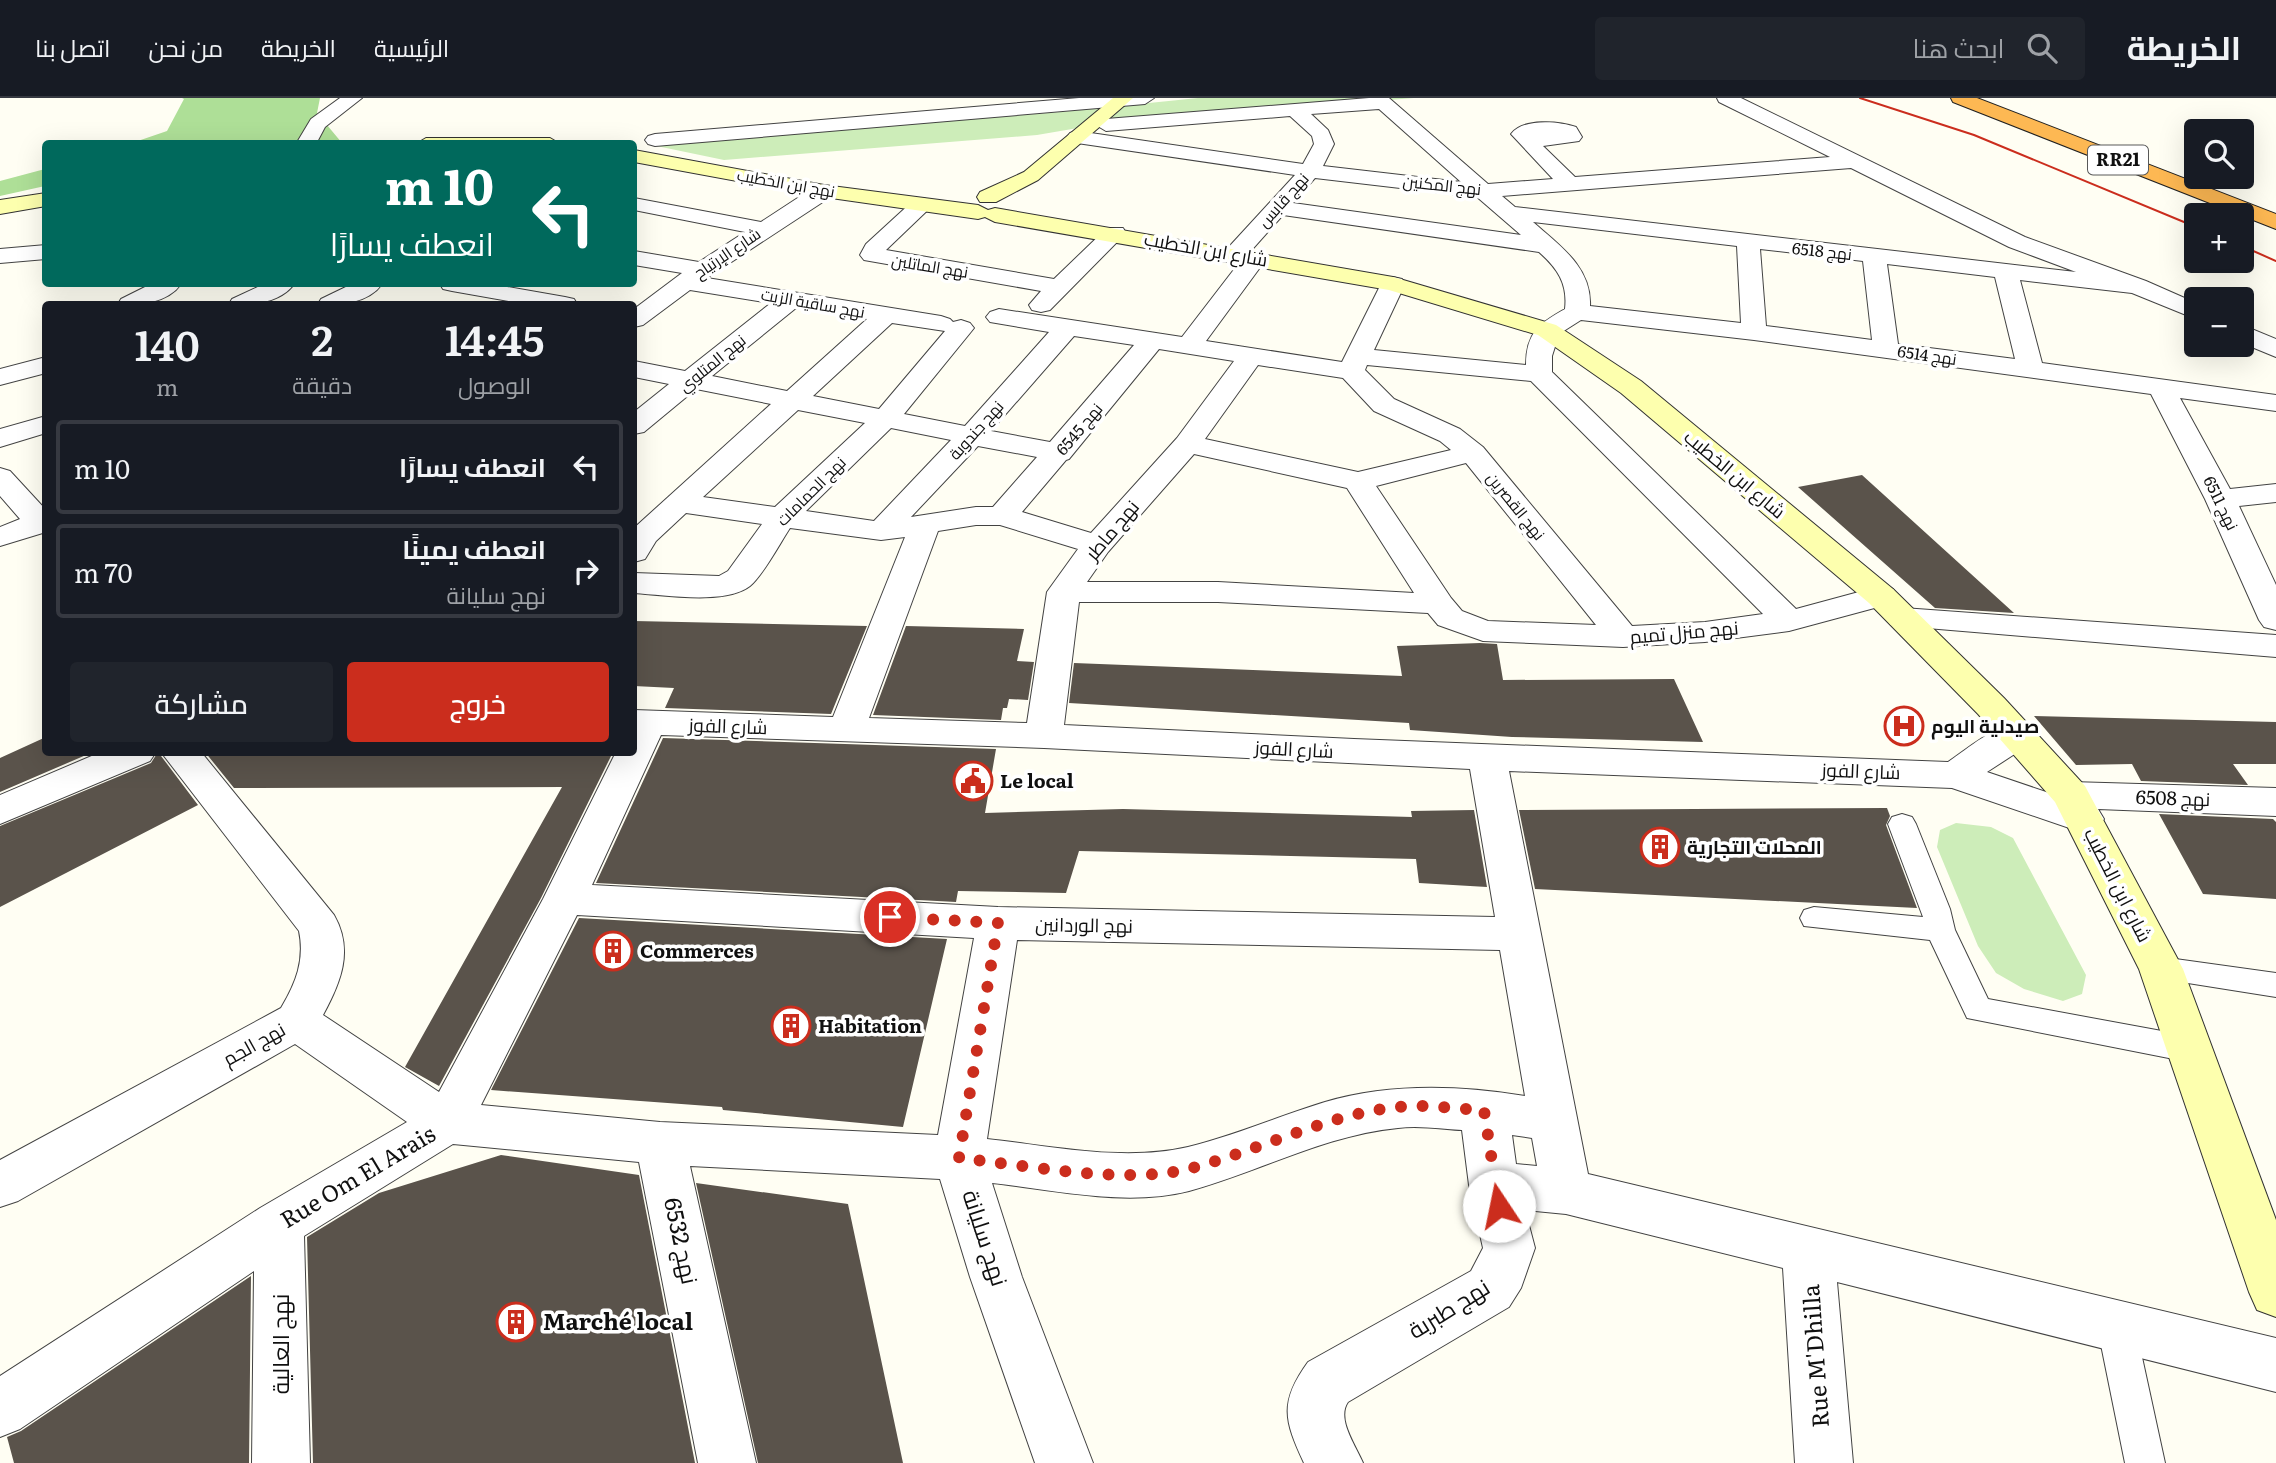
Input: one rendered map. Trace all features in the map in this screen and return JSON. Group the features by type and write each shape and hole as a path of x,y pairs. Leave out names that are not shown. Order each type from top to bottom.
{"highway":[{"name":"RR21","path":"1960,98 2276,222"},
{"name":"RR21","path":"2006,98 2184,166"},
{"path":"2244,189 2276,201"}],"street":[{"path":"306,140 314,127 353,98"},
{"path":"655,140 1145,98"},
{"path":"1726,98 1850,162 2033,249 2137,286 2184,307"},
{"path":"985,206 1031,176 1123,99"},
{"path":"1085,132 1380,101 1571,270 1580,296 1577,312 1547,330 1539,356 1539,374"},
{"name":"نهج قابس","path":"1190,345 1275,207 1310,171 1325,141 1297,111"},
{"name":"نهج المكنين","path":"1085,132 1310,171 1482,191 1850,162"},
{"path":"1527,142 1570,184"},
{"name":"نهج ابن الخطيب","path":"637,157 824,191 931,206 985,206 1049,223"},
{"path":"1019,204 1031,176"},
{"name":"شارع الإرتياح","path":"637,317 762,229 824,191"},
{"path":"985,206 1006,197 1049,223"},
{"path":"0,207 42,200"},
{"path":"637,205 762,229"},
{"name":"نهج الماتلين","path":"931,206 874,249 873,255 1060,287"},
{"path":"1275,207 1546,246"},
{"name":"نهج 6518","path":"1508,214 2137,286"},
{"name":"شارع ابن الخطيب","path":"1049,223 1393,284 1547,330 1631,387 1892,607 2017,735 2078,807 2161,970 2189,1049 2264,1224 2276,1293"},
{"path":"1025,321 1115,233"},
{"path":"1748,243 1754,332"},
{"path":"0,256 42,252"},
{"path":"1874,256 1886,350"},
{"name":"نهج ساقية الزيت","path":"637,259 790,300 885,316 951,318"},
{"path":"2006,271 2030,369"},
{"path":"1355,364 1393,284"},
{"path":"136,301 164,287"},
{"path":"248,301 276,287"},
{"path":"336,301 364,287"},
{"path":"456,288 522,301 546,287"},
{"name":"نهج المتلوي","path":"637,424 790,300"},
{"path":"951,318 979,327 991,309 1025,321 1252,355 1355,364 1539,374 1789,621"},
{"name":"نهج 6514","path":"1577,312 1754,332 2276,403"},
{"path":"637,542 885,316"},
{"name":"نهج الحمامات","path":"637,583 713,587 727,585 740,578 783,516 885,419 951,318"},
{"name":"نهج جندوبة","path":"881,531 972,435 1068,327"},
{"name":"نهج 6545","path":"1002,516 1059,453 1154,339"},
{"path":"2254,339 2276,349"},
{"name":"نهج ماطر","path":"1044,736 1064,592 1097,545 1187,444 1252,355"},
{"name":"نهج القصرين","path":"1355,364 1384,405 1450,435 1473,453 1623,637"},
{"path":"0,378 42,366"},
{"path":"637,370 1059,453"},
{"path":"0,378 42,381"},
{"name":"نهج 6511","path":"2161,388 2273,604"},
{"path":"0,438 42,425"},
{"path":"1187,444 1358,481 1473,453"},
{"path":"1358,481 1437,604"},
{"path":"2220,499 2276,493"},
{"path":"0,537 23,499"},
{"path":"679,503 881,531 976,516 1002,516 1097,545"},
{"path":"846,731 925,525"},
{"path":"1064,592 1218,592 1437,604"},
{"name":"نهج منزل تميم","path":"1437,604 1450,618 1483,631 1623,637 1705,632 1892,607 2276,646"},
{"name":"شارع الفوز","path":"641,722 1044,736 1955,775 2078,807"},
{"path":"1955,775 2017,735"},
{"path":"4,803 127,756"},
{"name":"نهج الجم","path":"0,1185 297,1021 318,986 326,946 319,926 183,756"},
{"name":"Rue Om El Arais","path":"0,1409 278,1225 447,1124 564,899 626,756"},
{"path":"1487,757 1566,1191"},
{"name":"نهج 6508","path":"2078,807 2276,802"},
{"name":"نهج الوردانين","path":"564,899 998,923 1520,934"},
{"name":"نهج سليانة","path":"998,923 959,1158 996,1277 1064,1463"},
{"path":"297,1021 447,1124 660,1143 959,1158 1111,1174 1150,1175 1188,1170 1327,1122 1399,1107 1484,1110 1552,1121"},
{"name":"نهج طبربة","path":"1334,1463 1316,1425 1315,1400 1328,1382 1490,1289 1502,1270 1509,1248 1494,1185 1484,1110"},
{"name":"نهج 6532","path":"660,1143 727,1463"},
{"path":"1494,1185 1566,1191 2276,1365"},
{"name":"نهج العالية","path":"278,1225 282,1297 281,1463"},
{"name":"Rue M'Dhilla","path":"1808,1250 1824,1463"}],"lane":[{"path":"1902,824 1936,909 1940,930 1978,1009 2189,1049"},
{"path":"1814,918 1940,930"},
{"path":"2161,970 2276,985"},
{"path":"2116,1325 2145,1463"}],"green space":[{"path":"182,98 320,98 317,113 340,140 141,140 167,131 184,99"},
{"path":"1198,98 1414,98 1113,122 1037,135 724,160 647,144 1061,112"},
{"path":"42,170 42,187 0,196 0,181"},
{"path":"1956,823 1991,827 2013,838 2086,975 2082,994 2063,1001 2024,989 1996,973 1978,946 1937,847 1940,830"}],"building":[{"path":"1862,475 2014,613 1935,608 1798,487"},
{"path":"637,621 867,626 831,714 665,708 674,688 637,686"},
{"path":"906,626 1024,629 1017,661 1034,662 1028,700 1009,699 1007,708 1003,708 1001,720 873,715"},
{"path":"1497,644 1503,680 1674,679 1703,742 1512,737 1410,730 1409,723 1069,703 1074,663 1402,676 1397,646"},
{"path":"2034,716 2276,722 2276,764 2233,764 2248,785 2141,781 2132,764 2076,765"},
{"path":"663,738 996,749 985,813 1123,809 1412,817 1411,811 1474,810 1487,887 1419,883 1416,859 1079,851 1066,893 958,891 956,902 596,883"},
{"path":"42,739 42,756 84,756 0,792 0,758"},
{"path":"155,756 161,756 198,805 0,907 0,826 151,763"},
{"path":"208,756 611,756 541,898 439,1086 405,1067 562,787 234,788"},
{"name":"المحلات التجارية","path":"1887,808 1890,816 1886,825 1917,908 1535,889 1519,810"},
{"path":"2159,814 2273,819 2276,822 2276,899 2203,894"},
{"name":"Habitation","path":"579,918 947,939 903,1127 723,1110 722,1107 491,1090"},
{"path":"501,1155 639,1175 695,1463 313,1463 307,1237 379,1193"},
{"path":"696,1183 848,1204 903,1463 758,1463"},
{"path":"251,1276 249,1463 14,1463 7,1437 21,1431"}],"tram line":[{"path":"1860,98 1974,135 2184,222"},
{"path":"2254,251 2276,261"}],"place":[{"name":"صيدلية اليوم","path":"1904,726"},
{"name":"Le local","path":"973,781"},
{"name":"المحلات التجارية","path":"1660,847"},
{"name":"Commerces","path":"613,951"},
{"name":"Habitation","path":"791,1026"},
{"name":"Marché local","path":"516,1322"}],"route":[{"path":"890,917 998,923 959,1158 1111,1174 1150,1175 1188,1170 1327,1122 1399,1107 1484,1110 1499,1206"}]}
